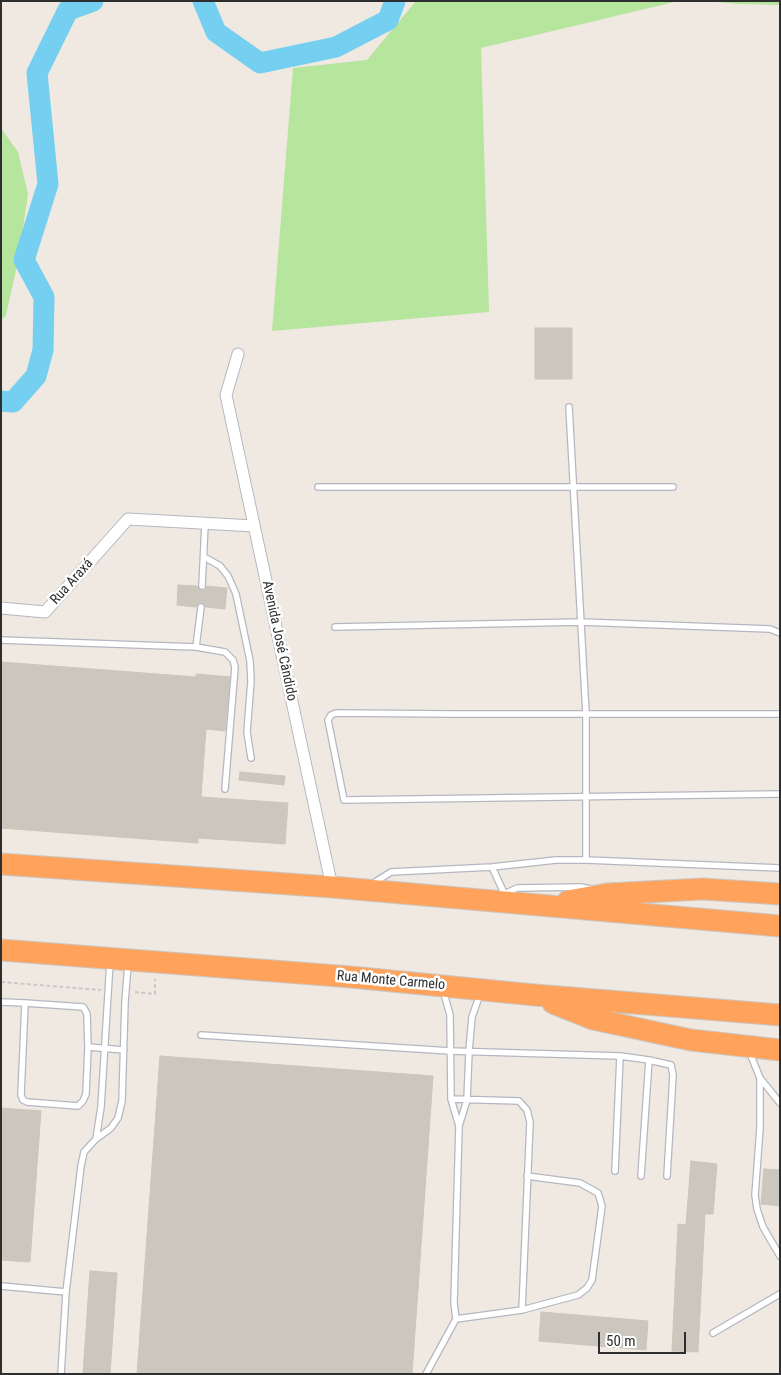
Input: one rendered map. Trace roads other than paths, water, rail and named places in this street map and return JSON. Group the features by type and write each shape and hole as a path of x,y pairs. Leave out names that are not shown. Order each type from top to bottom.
{"highway":[{"path":"1,864 362,890 500,897 544,905 780,926"},
{"path":"544,905 607,894 703,889 780,894"},
{"name":"Rua Monte Carmelo","path":"1,950 442,985 535,995 780,1015"},
{"path":"535,995 593,1019 691,1040 780,1050"}],"street":[{"name":"Avenida José Cândido","path":"238,354 226,395 332,887"},
{"name":"Rua Araxá","path":"1,608 45,612 128,519 205,524"},
{"path":"205,524 254,526"}],"lane":[{"path":"569,407 586,714 586,860"},
{"path":"318,487 673,487"},
{"path":"202,586 205,524"},
{"path":"204,557 220,566 228,576 236,594 250,661 251,681 247,732 251,758"},
{"path":"196,648 201,607"},
{"path":"335,627 581,622 770,628 780,633"},
{"path":"1,640 196,648 225,652 233,660 235,667 225,789"},
{"path":"780,714 336,713 331,715 328,720 344,800 780,794"},
{"path":"362,890 391,872 492,867 556,860 780,868"},
{"path":"492,867 500,897 517,888 581,887 607,894"},
{"path":"96,1139 100,1121 109,990 119,959"},
{"path":"60,1374 66,1292 84,1152 96,1139 111,1128 118,1118 122,1101 126,992 119,959"},
{"path":"442,985 450,1015 451,1099 459,1126"},
{"path":"426,1374 456,1319 454,1303 459,1126 467,1100 472,1017 482,990"},
{"path":"1,1002 25,1003 83,1007 88,1014 86,1094 78,1106 53,1105 23,1100 21,1095 25,1003"},
{"path":"202,1035 469,1051 620,1056 671,1065 673,1075 667,1176"},
{"path":"88,1047 124,1050"},
{"path":"747,1047 760,1078 780,1103"},
{"path":"614,1171 620,1056"},
{"path":"641,1176 650,1060"},
{"path":"760,1078 760,1128 755,1195 757,1210 763,1227 780,1256"},
{"path":"451,1099 519,1101 527,1110 530,1122 522,1310"},
{"path":"100,1121 111,1128"},
{"path":"456,1319 522,1310 578,1295 587,1288 592,1280 602,1206 598,1193 580,1183 528,1176"},
{"path":"1,1286 66,1292"},
{"path":"712,1333 780,1294"}],"waterway":[{"path":"1,401 13,402 36,376 43,350 44,297 24,260 48,184 37,73 68,10 93,1"},
{"path":"203,1 216,32 260,63 336,47 388,20 395,1"}]}
